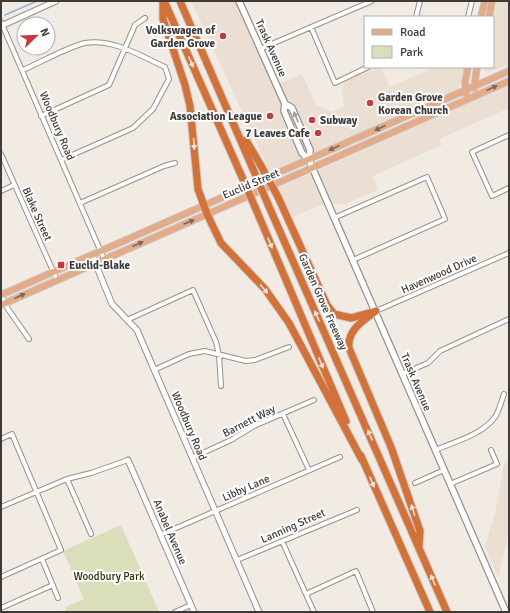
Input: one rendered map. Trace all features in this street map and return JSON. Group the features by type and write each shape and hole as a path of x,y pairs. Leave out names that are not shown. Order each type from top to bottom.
{"highway":[{"path":"163,1 242,177 362,460 430,612"},
{"path":"163,1 163,19 185,85 191,111 197,184 202,205 221,243 265,290 289,323 362,460"},
{"name":"Garden Grove Freeway","path":"180,1 447,612"},
{"path":"232,117 278,197 327,304 334,314 351,318 376,311"},
{"path":"376,311 352,331 349,338 349,348 391,447 404,483 420,531 419,548"}],"main road":[{"name":"Trask Avenue","path":"239,1 286,104 292,108 310,150 309,160"},
{"path":"481,16 485,1"},
{"path":"489,16 492,1"},
{"path":"468,68 465,90 468,99"},
{"path":"475,96 473,87 477,68"},
{"name":"Euclid Street","path":"1,295 202,205 309,160 509,71"},
{"name":"Euclid Street","path":"3,304 313,169 509,81"},
{"name":"Trask Avenue","path":"286,104 284,111 302,153 309,160 354,260 506,612"},
{"path":"151,229 154,237"}],"street":[{"path":"1,24 56,1"},
{"path":"260,49 372,1"},
{"path":"416,16 420,1"},
{"path":"468,16 472,1"},
{"path":"42,116 109,85 135,25 145,18"},
{"name":"Woodbury Road","path":"1,24 23,70 104,259"},
{"path":"311,27 335,82 366,68"},
{"path":"23,70 84,43 104,43 124,49 165,67 169,79 153,109 133,128 61,160"},
{"path":"509,135 472,152 492,196 509,188"},
{"name":"Blake Street","path":"1,154 57,280"},
{"path":"80,203 164,166 175,163"},
{"path":"334,218 427,177 445,218 354,260"},
{"path":"1,191 14,185"},
{"name":"Havenwood Drive","path":"376,311 509,253"},
{"name":"Woodbury Road","path":"92,255 112,304 137,330 259,612"},
{"path":"127,320 193,290 216,342 219,354 221,386"},
{"path":"1,295 3,304 29,339"},
{"path":"402,374 428,363 440,351 509,319"},
{"path":"154,370 189,354 205,351 250,360 289,347"},
{"path":"435,450 473,434 485,427 495,417 504,394"},
{"name":"Barnett Way","path":"192,458 232,440 254,426 314,400"},
{"path":"283,414 309,470"},
{"path":"1,439 12,434 61,550 1,577"},
{"path":"450,484 497,464 491,450"},
{"name":"Libby Lane","path":"160,535 340,457"},
{"path":"1,507 36,491 128,460"},
{"name":"Anabel Avenue","path":"128,460 194,612"},
{"path":"415,483 444,470"},
{"path":"66,480 91,534"},
{"name":"Lanning Street","path":"237,560 357,510"},
{"path":"282,541 314,612"},
{"path":"42,559 58,598"},
{"path":"306,594 356,571 374,612"},
{"path":"1,608 53,585"},
{"path":"174,612 191,605"}],"shaded area":[{"path":"191,1 239,1 278,84 302,74 316,105 331,112 344,106 342,87 347,80 374,68 381,68 390,87 432,68 465,68 459,89 270,172"},
{"path":"497,1 509,1 509,64 487,73 483,68 494,68 494,16"},
{"path":"509,85 509,108 439,139 442,145 373,176 378,190 345,204 321,205 293,217 279,188"},
{"path":"509,454 509,534 498,577 485,546 495,513 504,464 507,462"}],"green space":[{"name":"Woodbury Park","path":"121,525 159,612 61,612 66,610 65,607 84,599 63,551"}],"waterway":[{"path":"5,15 37,1"}],"place":[{"name":"Volkswagen of Garden Grove","path":"223,36"},
{"name":"Garden Grove Korean Church","path":"370,103"},
{"name":"Association League","path":"270,116"},
{"name":"Subway","path":"312,120"},
{"name":"7 Leaves Cafe","path":"318,133"},
{"name":"Euclid-Blake","path":"61,265"}]}
